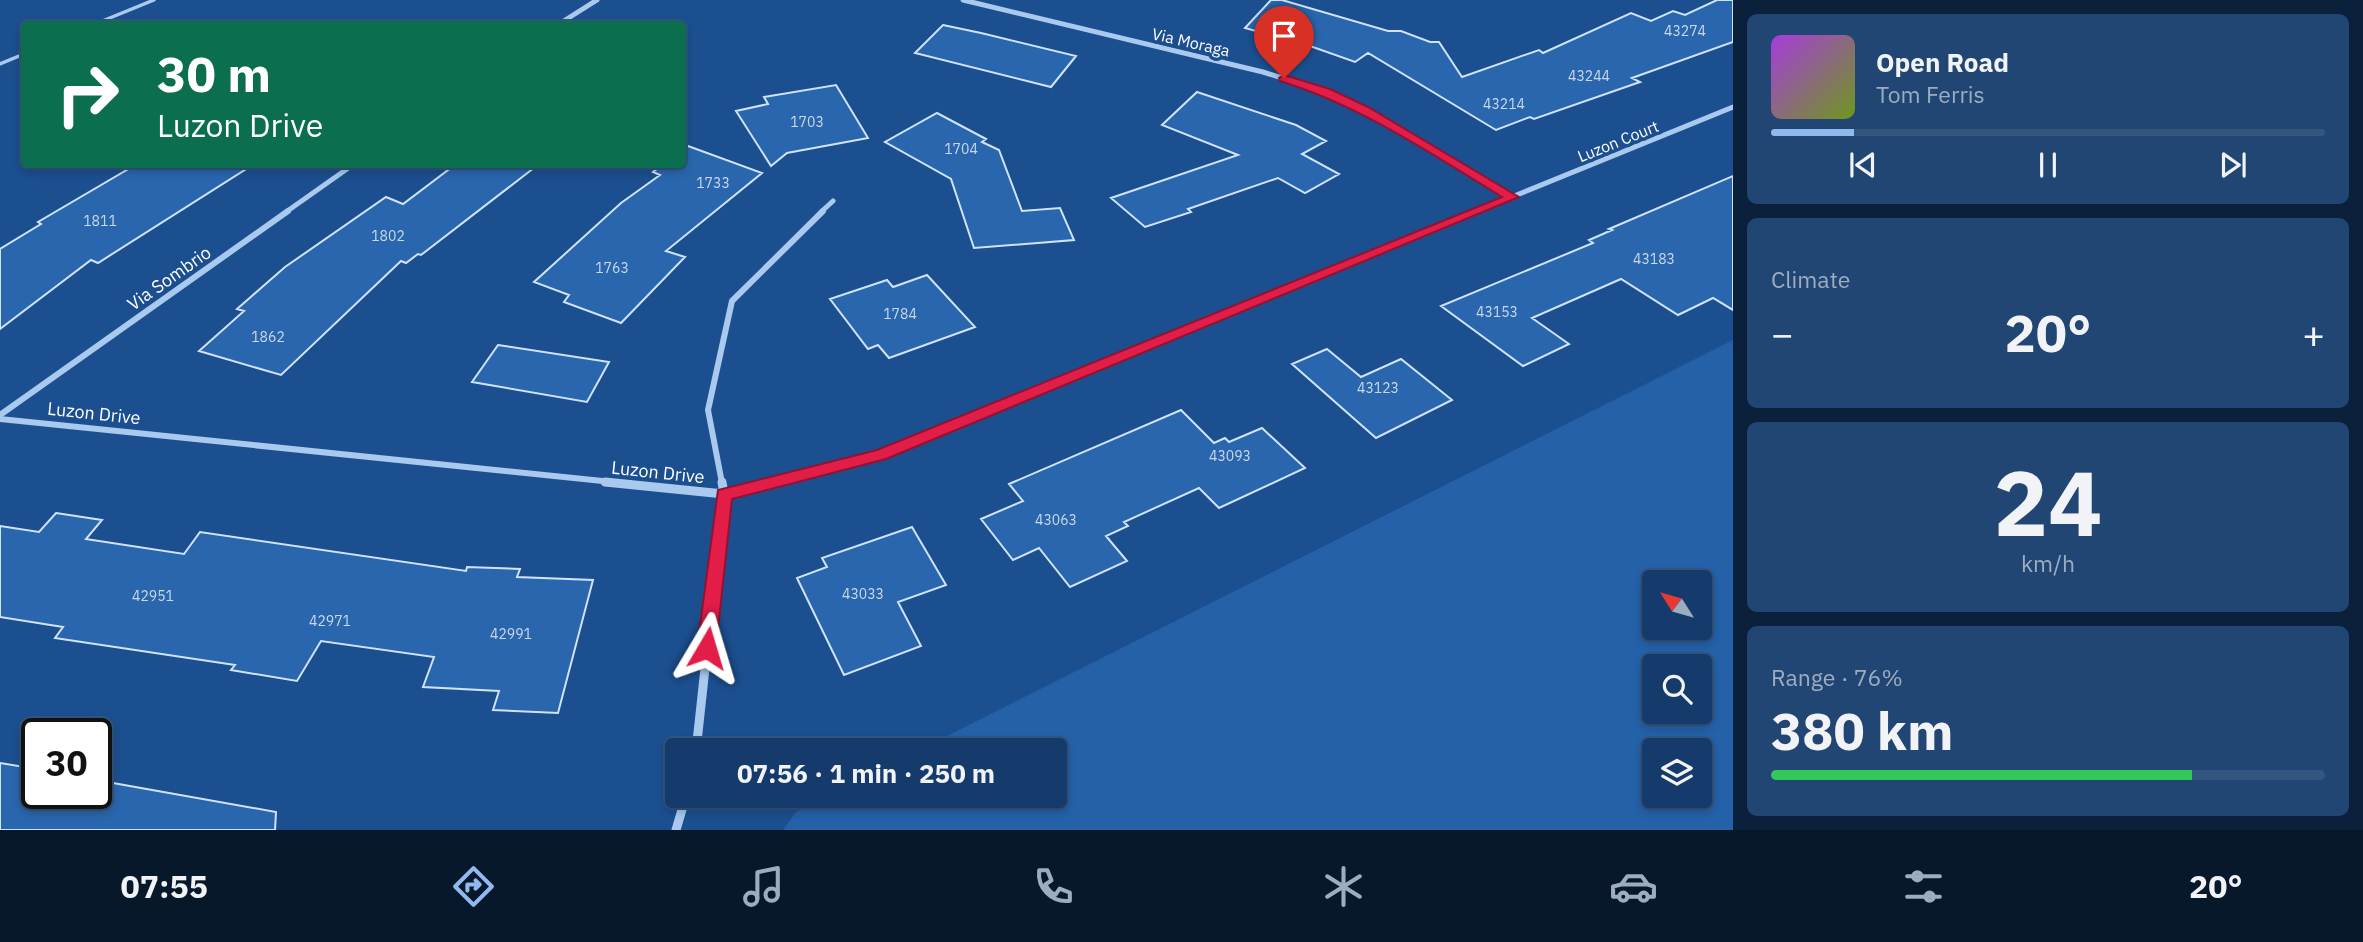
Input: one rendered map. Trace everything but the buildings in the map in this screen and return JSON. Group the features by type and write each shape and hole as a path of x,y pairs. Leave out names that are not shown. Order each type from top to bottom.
{"street":[{"path":"564,21 597,0"},
{"name":"Via Moraga","path":"963,0 1263,72 1326,92 1364,109 1513,197"},
{"name":"Luzon Court","path":"1513,197 1733,107"},
{"name":"Via Sombrio","path":"0,417 348,168"},
{"name":"Luzon Drive","path":"0,417 724,494 881,455 1513,197"},
{"path":"697,738 724,494 708,410 732,301 833,201"},
{"path":"676,830 682,808"}],"lane":[{"path":"102,21 154,0"},
{"path":"0,64 21,55"}],"shaded area":[{"path":"1733,340 1733,830 783,830 796,812 804,808 1067,808 1067,738 943,738"}],"route":[{"path":"707,648 724,494 881,455 1513,197 1364,109 1326,92 1284,78"}]}
